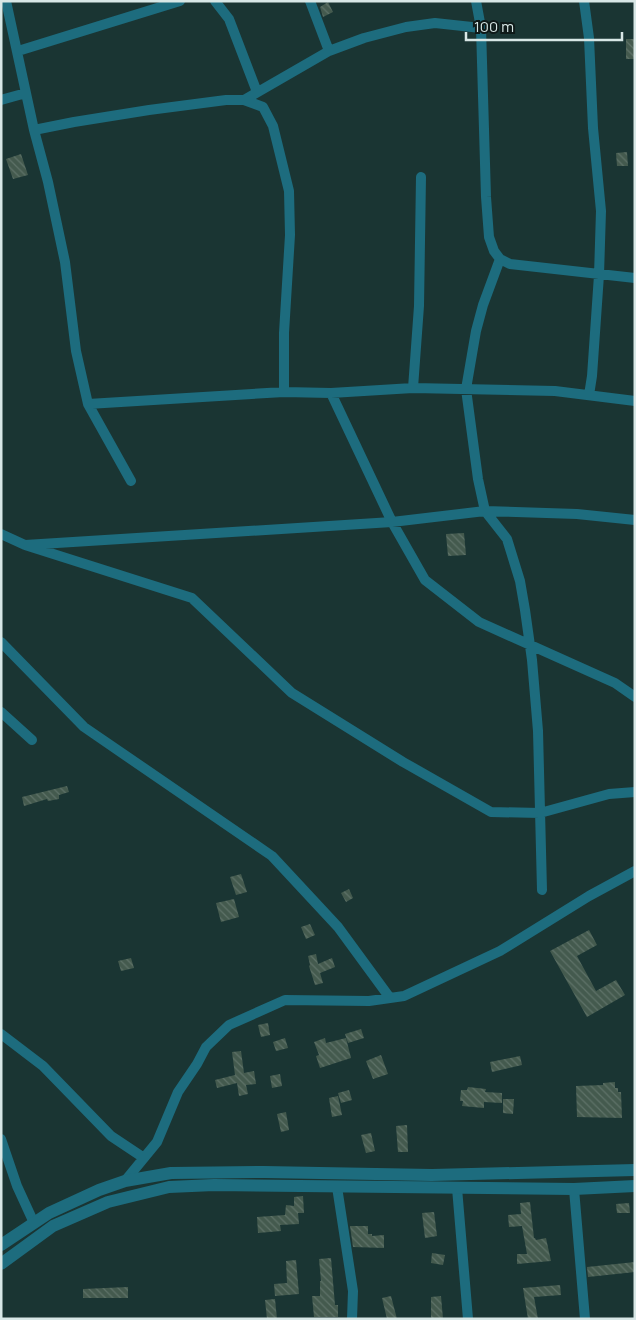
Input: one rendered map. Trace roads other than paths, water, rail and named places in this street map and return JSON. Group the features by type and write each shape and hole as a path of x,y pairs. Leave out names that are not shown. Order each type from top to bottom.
{"street":[{"path":"6,1 65,262 76,351 88,404 131,481"},
{"path":"18,51 180,1"},
{"path":"215,1 229,19 257,92"},
{"path":"310,1 329,50"},
{"path":"476,1 481,28 486,196 489,237 494,251 500,259 510,264 635,278"},
{"path":"584,1 589,38 593,128 601,211 600,275 589,395"},
{"path":"244,100 329,50 364,38 406,27 436,23 481,28"},
{"path":"1,100 26,93"},
{"path":"34,130 149,110 218,101 244,100 263,107 273,126 289,191 290,235 284,333 284,392"},
{"path":"413,388 419,306 421,177"},
{"path":"500,259 483,304 476,331 466,389 478,479 485,510 507,539 520,581 530,646 538,732 542,890"},
{"path":"88,404 284,392 331,393 413,388 555,391 635,401"},
{"path":"331,393 392,522 425,580 479,622 615,683 635,697"},
{"path":"25,545 392,522 485,510 576,514 635,520"},
{"path":"1,534 25,545 192,598 292,693 403,762 490,812 540,813 609,794 635,792"},
{"path":"1,642 84,727 272,856 338,928 390,998"},
{"path":"1,712 32,740"},
{"path":"125,1182 157,1142 178,1092 197,1064 206,1046 229,1025 285,1000 369,1001 404,996 500,951 588,896 635,871"},
{"path":"1,1034 43,1066 111,1136 144,1158"},
{"path":"1,1139 17,1186 34,1222"},
{"path":"1,1245 49,1213 99,1190 125,1182 171,1173 202,1171 432,1175 635,1170"},
{"path":"322,1187 335,1173"},
{"path":"1,1264 53,1226 108,1202 170,1187 574,1189 635,1186"},
{"path":"337,1187 353,1291 352,1319"},
{"path":"457,1188 468,1319"},
{"path":"574,1189 585,1319"}]}
